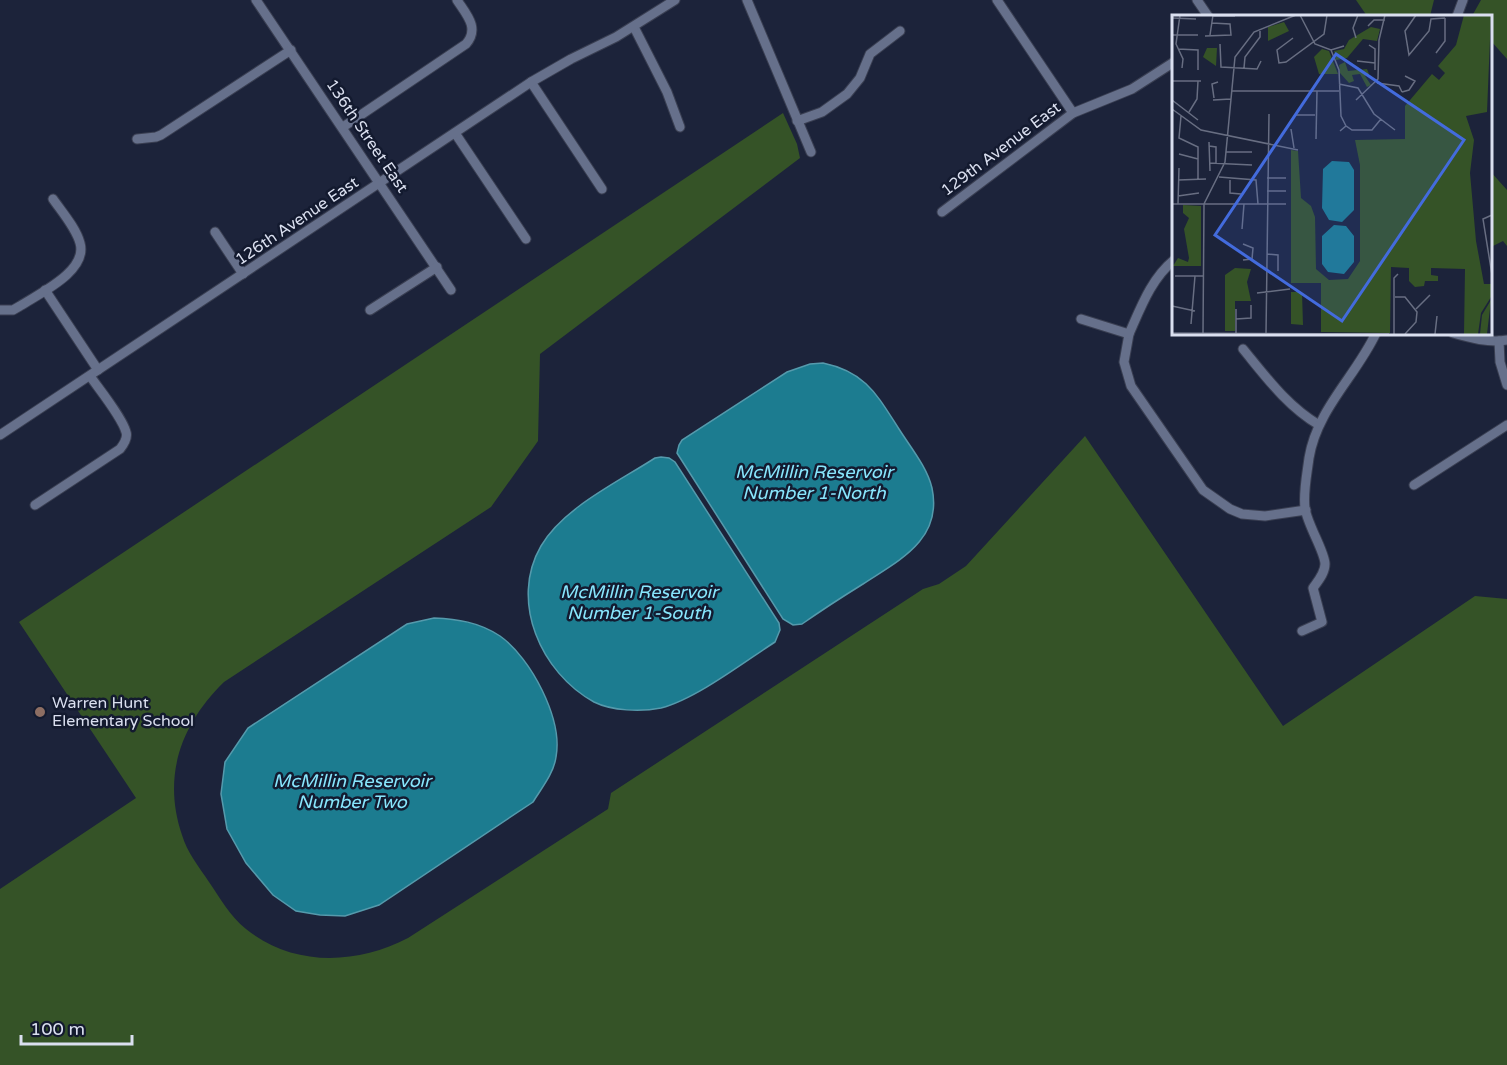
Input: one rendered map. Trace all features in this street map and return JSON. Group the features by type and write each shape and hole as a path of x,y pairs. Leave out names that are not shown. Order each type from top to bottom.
{"street":[{"name":"136th Street East","path":"256,0 451,290"},
{"path":"343,127 466,44 472,34 472,23 457,0"},
{"name":"126th Avenue East","path":"0,435 531,82 634,27 675,0"},
{"path":"747,0 811,152"},
{"path":"997,0 1073,113"},
{"path":"1197,0 1207,15"},
{"path":"1457,15 1463,0"},
{"path":"634,27 667,92 680,128"},
{"path":"797,121 822,112 847,94 860,78 870,54 900,31"},
{"path":"136,139 161,135 291,50"},
{"name":"129th Avenue East","path":"942,212 1073,113 1132,89 1172,63"},
{"path":"531,82 602,189"},
{"path":"455,133 526,239"},
{"path":"0,310 13,310 77,266 81,256 81,245 53,199"},
{"path":"215,232 243,274"},
{"path":"1172,262 1150,288 1129,334 1124,362 1131,386 1203,490 1230,509 1242,514 1265,516 1306,510"},
{"path":"370,310 437,267"},
{"path":"35,505 120,449 126,440 126,431 122,423 45,290"},
{"path":"1081,319 1129,334"},
{"path":"1302,631 1322,622 1313,588 1325,566 1325,560 1306,510 1305,498 1310,457 1319,425 1375,334"},
{"path":"1457,334 1503,341 1500,362 1507,385"},
{"path":"1243,349 1288,403 1319,425"},
{"path":"1414,485 1507,425"}],"green space":[{"path":"1356,0 1434,0 1430,15 1366,15"},
{"path":"1481,0 1507,0 1507,59 1492,42 1492,15 1473,15"},
{"path":"783,113 797,144 800,158 540,354 538,441 491,507 224,682 196,715 179,752 174,792 176,813 190,853 230,913 246,929 264,941 304,956 346,957 388,947 408,938 608,809 611,793 923,589 939,584 966,566 1085,436 1283,726 1475,596 1507,599 1507,1065 0,1065 0,889 136,798 19,622"},
{"path":"1492,173 1507,190 1507,246 1503,241 1492,246"}],"water":[{"name":"McMillin Reservoir Number 1-North","path":"823,363 850,372 877,396 926,473 932,488 934,506 931,522 915,547 890,567 802,624 793,625 783,619 677,453 682,440 787,372 810,364"},
{"name":"McMillin Reservoir Number 1-South","path":"661,457 675,462 779,623 780,630 775,642 689,697 661,708 645,710 609,707 594,702 575,689 559,673 546,654 536,634 530,612 528,590 532,567 541,546 551,532 577,508 608,486 655,458"},
{"name":"McMillin Reservoir Number Two","path":"434,618 459,620 484,627 500,636 523,659 542,690 555,725 556,757 550,775 533,802 379,905 345,916 296,911 273,895 246,863 227,829 221,794 225,762 248,728 407,624"}],"place":[{"name":"Warren Hunt Elementary School","path":"40,712"}]}
